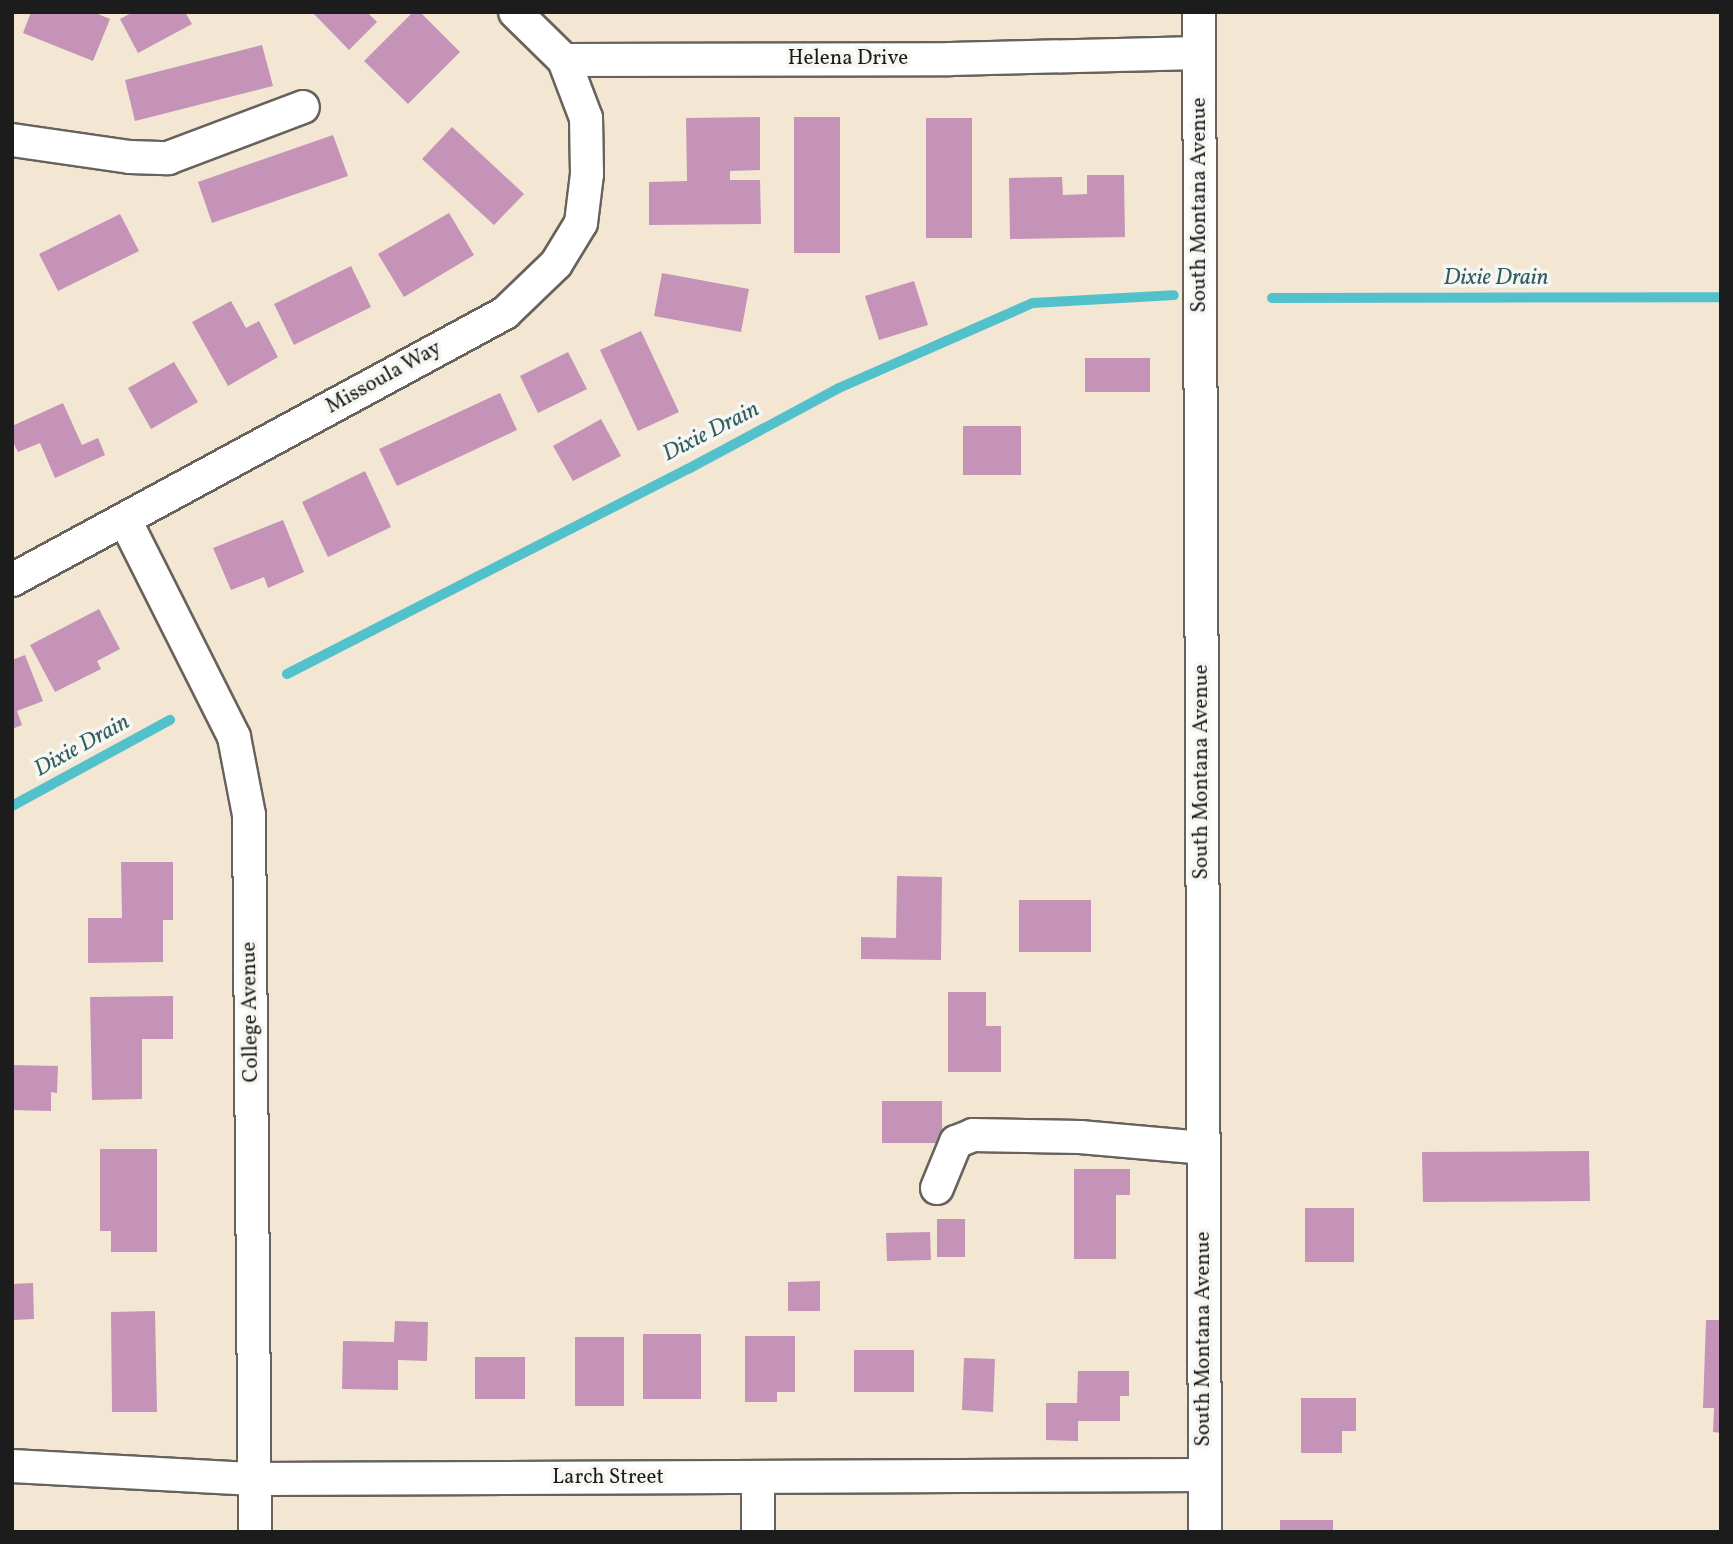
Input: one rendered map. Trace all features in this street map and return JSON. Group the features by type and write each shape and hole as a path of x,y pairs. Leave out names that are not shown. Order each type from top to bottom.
{"street":[{"path":"515,12 564,60"},
{"name":"South Montana Avenue","path":"1199,12 1205,1532"},
{"name":"Helena Drive","path":"564,60 950,59 1199,52"},
{"name":"Missoula Way","path":"12,580 505,313 556,264 581,222 587,174 586,118 564,60"},
{"path":"12,140 130,157 168,158 303,107"},
{"name":"College Avenue","path":"125,520 234,737 249,815 255,1532"},
{"path":"937,1188 956,1142 973,1135 1080,1137 1203,1148"},
{"name":"Larch Street","path":"12,1466 255,1479 1205,1475"},
{"path":"758,1478 758,1532"}],"building":[{"path":"31,12 93,12 110,19 93,61 23,33"},
{"path":"133,12 185,12 192,24 138,53 120,19"},
{"path":"312,12 367,12 377,22 349,50"},
{"path":"413,12 420,12 460,52 408,104 364,61"},
{"path":"262,45 273,86 135,121 125,80"},
{"path":"760,117 760,170 730,171 730,180 760,180 761,224 649,225 649,182 687,181 686,118"},
{"path":"794,117 840,117 840,253 794,253"},
{"path":"926,118 972,118 972,238 926,238"},
{"path":"452,127 524,194 494,225 422,159"},
{"path":"333,135 348,176 212,223 198,182"},
{"path":"1087,175 1124,175 1125,237 1010,239 1009,178 1062,177 1063,195 1087,194"},
{"path":"449,213 474,255 404,297 378,254"},
{"path":"120,214 139,251 58,291 39,254"},
{"path":"351,266 371,307 294,345 274,304"},
{"path":"662,273 749,289 741,332 654,316"},
{"path":"914,281 928,325 879,340 865,296"},
{"path":"231,301 246,328 259,321 278,357 228,386 192,322"},
{"path":"641,331 679,412 638,431 600,350"},
{"path":"568,352 587,389 538,413 520,376"},
{"path":"1085,358 1150,358 1150,392 1085,392"},
{"path":"174,362 198,402 151,429 128,388"},
{"path":"500,393 517,430 397,486 379,449"},
{"path":"63,403 82,445 98,438 105,455 55,478 40,443 18,452 12,440 12,426"},
{"path":"601,419 621,456 573,481 553,446"},
{"path":"963,426 1021,426 1021,475 963,475"},
{"path":"365,471 391,527 328,557 302,502"},
{"path":"283,520 304,572 268,588 264,577 231,590 213,548"},
{"path":"99,609 120,649 97,661 101,669 55,692 30,645"},
{"path":"25,655 43,701 17,711 22,725 12,729 12,660"},
{"path":"121,862 173,862 173,920 163,920 163,962 88,963 88,918 122,918"},
{"path":"897,876 942,877 941,960 861,959 861,937 896,938"},
{"path":"1019,900 1091,900 1091,952 1019,952"},
{"path":"948,992 986,992 986,1026 1001,1026 1001,1072 948,1072"},
{"path":"173,996 173,1039 142,1039 142,1099 92,1100 90,997"},
{"path":"12,1065 58,1066 57,1093 51,1092 51,1111 12,1110"},
{"path":"882,1101 942,1101 942,1143 882,1143"},
{"path":"100,1149 157,1149 157,1252 111,1252 111,1231 100,1231"},
{"path":"1589,1151 1590,1201 1423,1202 1422,1152"},
{"path":"1074,1169 1130,1169 1130,1195 1116,1195 1116,1259 1074,1259"},
{"path":"1305,1208 1354,1208 1354,1262 1305,1262"},
{"path":"937,1219 965,1219 965,1257 937,1257"},
{"path":"930,1232 931,1260 887,1261 886,1233"},
{"path":"820,1281 820,1311 788,1311 788,1282"},
{"path":"33,1283 34,1319 12,1320 12,1284"},
{"path":"155,1311 157,1412 112,1412 111,1312"},
{"path":"1706,1320 1721,1320 1721,1433 1713,1432 1714,1408 1703,1408"},
{"path":"395,1321 428,1322 427,1361 398,1360 398,1390 342,1389 343,1341 394,1342"},
{"path":"643,1334 701,1334 701,1399 643,1399"},
{"path":"745,1336 795,1336 795,1392 777,1392 777,1402 745,1402"},
{"path":"575,1337 624,1337 624,1406 575,1406"},
{"path":"854,1350 914,1350 914,1392 854,1392"},
{"path":"475,1357 525,1357 525,1399 475,1399"},
{"path":"964,1358 995,1359 993,1412 962,1410"},
{"path":"1078,1371 1129,1371 1129,1396 1120,1396 1120,1421 1078,1421 1078,1441 1046,1440 1046,1403 1077,1403"},
{"path":"1301,1398 1356,1398 1356,1431 1342,1431 1342,1453 1301,1453"},
{"path":"1280,1520 1333,1520 1333,1532 1280,1532"}],"waterway":[{"name":"Dixie Drain","path":"287,674 688,469 839,388 1033,303 1174,295"},
{"name":"Dixie Drain","path":"1272,298 1721,297"},
{"name":"Dixie Drain","path":"12,806 170,720"}]}
